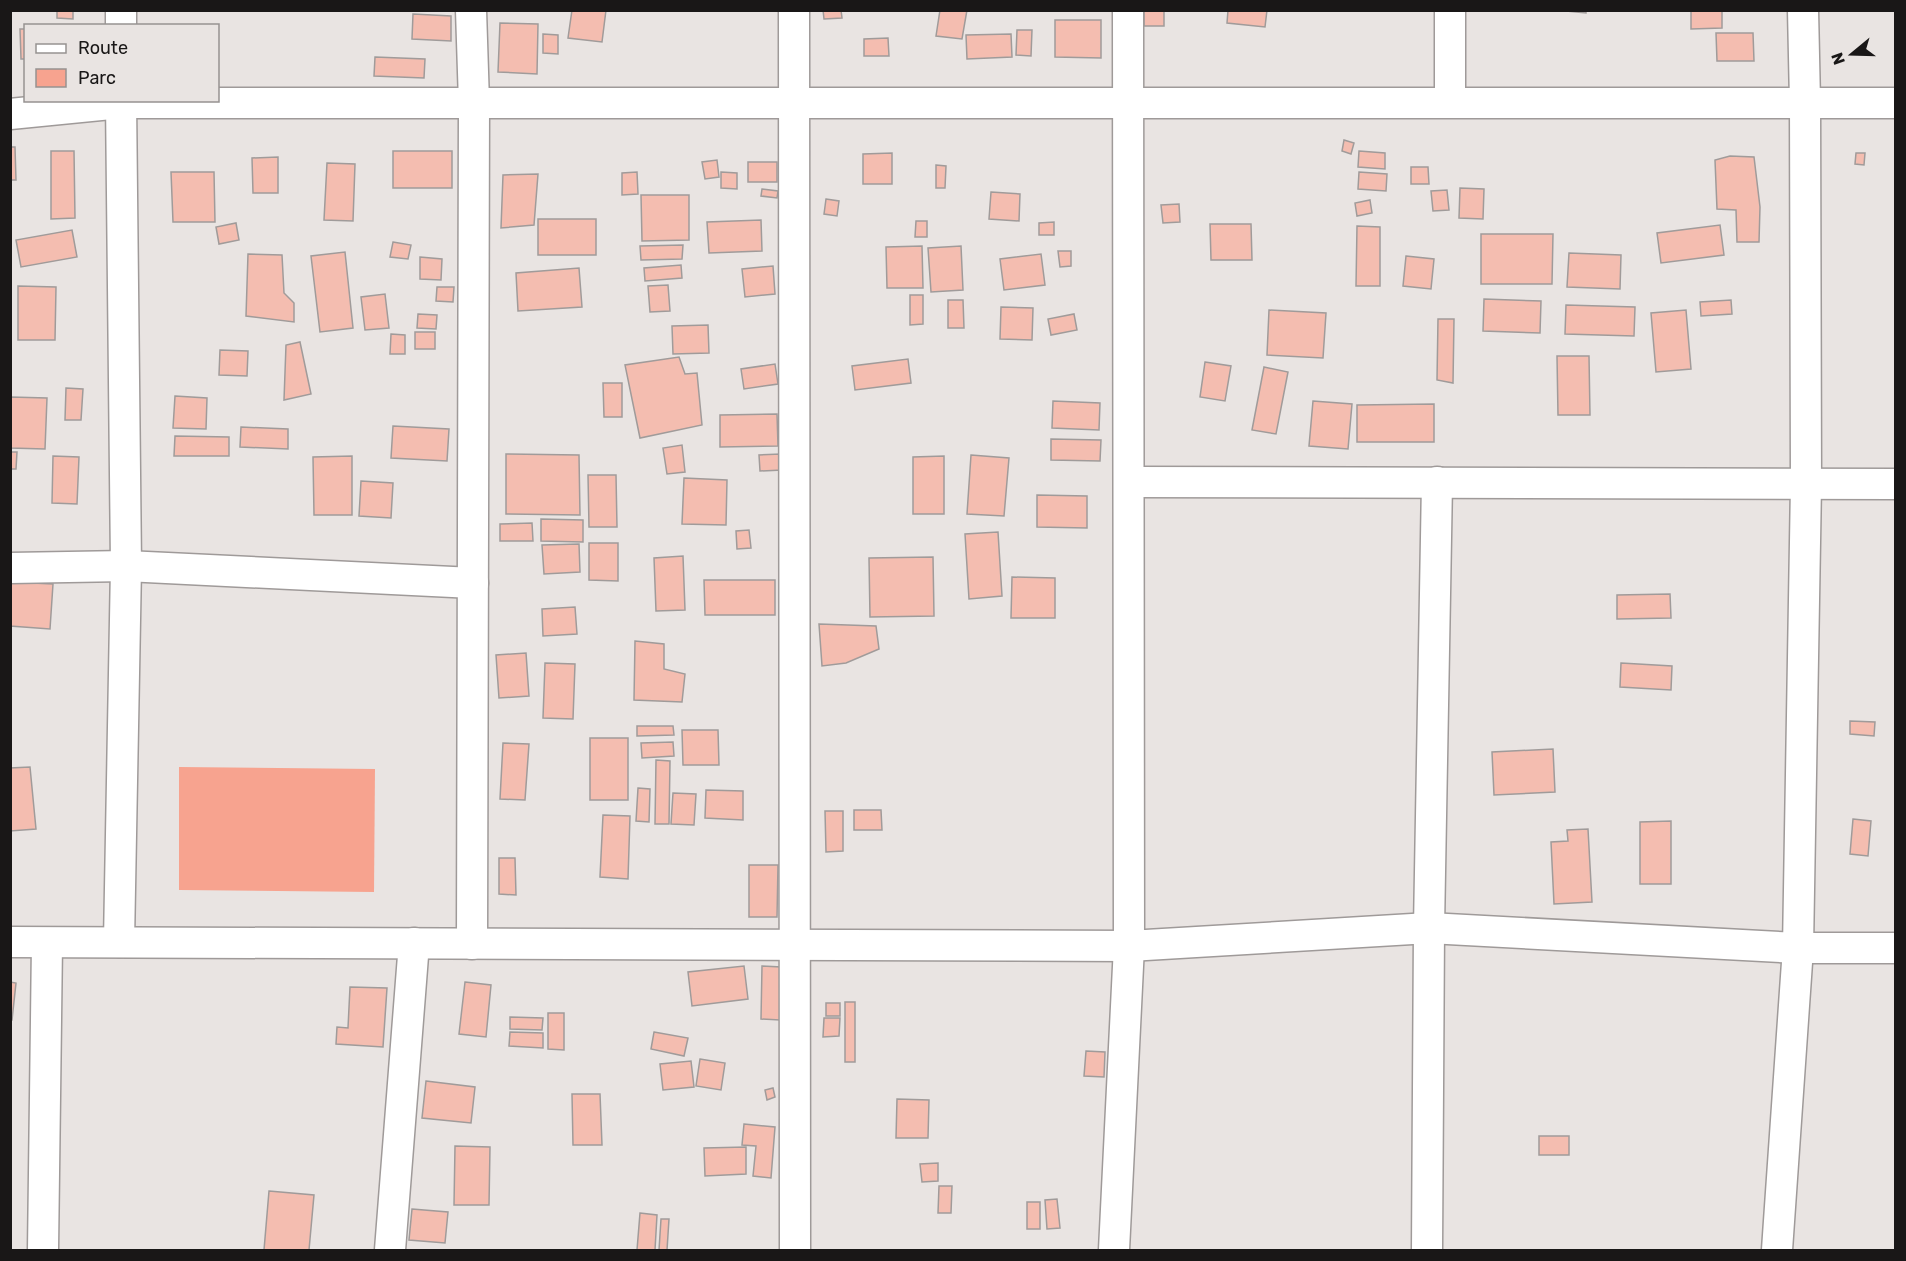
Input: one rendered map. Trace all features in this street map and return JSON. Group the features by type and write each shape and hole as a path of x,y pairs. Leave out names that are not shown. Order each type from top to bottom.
{"street":[{"path":"471,10 474,103 472,944"},
{"path":"794,10 796,103 795,1251"},
{"path":"1114,1251 1129,946 1128,10"},
{"path":"1450,10 1450,102"},
{"path":"1777,1251 1798,948 1806,484 1806,102 1803,10"},
{"path":"119,942 126,566 121,102"},
{"path":"10,114 121,102 1896,103"},
{"path":"1129,482 1896,484"},
{"path":"1427,1251 1429,928 1437,482"},
{"path":"10,568 126,566 474,583"},
{"path":"10,942 1129,946 1429,928 1798,948 1896,948"},
{"path":"43,1251 47,943"},
{"path":"390,1251 414,943"}],"green space":[{"path":"179,767 375,769 374,892 179,890"}],"building":[{"path":"57,10 73,10 73,19 57,18"},
{"path":"572,10 606,10 602,42 568,38"},
{"path":"823,10 841,10 842,18 824,19"},
{"path":"940,10 967,10 962,39 936,36"},
{"path":"1144,10 1164,10 1164,26 1144,26"},
{"path":"1228,10 1267,10 1265,27 1227,23"},
{"path":"1555,10 1586,10 1586,13"},
{"path":"1691,10 1722,10 1722,28 1691,29"},
{"path":"413,14 451,16 451,41 412,39"},
{"path":"1055,20 1101,20 1101,58 1055,57"},
{"path":"500,23 538,24 537,74 498,72"},
{"path":"20,29 24,29 24,59 21,59"},
{"path":"1017,30 1032,30 1031,56 1016,55"},
{"path":"1716,33 1753,33 1754,61 1717,61"},
{"path":"543,34 558,35 558,54 543,53"},
{"path":"1011,34 1012,57 967,59 966,35"},
{"path":"888,38 889,56 864,56 864,39"},
{"path":"375,57 425,59 424,78 374,76"},
{"path":"1344,140 1354,143 1351,154 1342,151"},
{"path":"10,147 15,147 16,180 10,180"},
{"path":"51,151 74,151 75,218 51,219"},
{"path":"393,151 452,151 452,188 393,188"},
{"path":"1359,151 1385,153 1385,169 1358,167"},
{"path":"892,153 892,184 863,184 863,154"},
{"path":"1856,153 1865,153 1864,165 1855,164"},
{"path":"1730,156 1754,157 1760,207 1759,242 1737,242 1736,210 1717,209 1715,160"},
{"path":"278,157 278,193 253,193 252,158"},
{"path":"717,160 719,177 705,179 702,162"},
{"path":"748,162 777,162 777,182 748,182"},
{"path":"327,163 355,164 353,221 324,220"},
{"path":"936,165 946,166 945,188 936,188"},
{"path":"1411,167 1428,167 1429,184 1411,184"},
{"path":"171,172 214,172 215,222 173,222"},
{"path":"637,172 638,194 622,195 622,173"},
{"path":"721,172 737,173 737,189 721,188"},
{"path":"1359,172 1387,174 1386,191 1358,189"},
{"path":"538,174 534,225 501,228 503,175"},
{"path":"1460,188 1484,189 1483,219 1459,218"},
{"path":"762,189 778,191 777,198 761,196"},
{"path":"1447,190 1449,210 1433,211 1431,191"},
{"path":"991,192 1020,194 1019,221 989,219"},
{"path":"641,195 689,195 689,240 642,241"},
{"path":"826,199 839,201 837,216 824,214"},
{"path":"1370,200 1372,213 1357,216 1355,203"},
{"path":"1179,204 1180,222 1163,223 1161,205"},
{"path":"538,219 596,219 596,255 538,255"},
{"path":"761,220 762,251 709,253 707,222"},
{"path":"916,221 927,221 927,237 915,237"},
{"path":"1054,222 1054,235 1039,235 1039,223"},
{"path":"236,223 239,240 219,244 216,227"},
{"path":"1210,224 1251,224 1252,260 1211,260"},
{"path":"1720,225 1724,255 1661,263 1657,233"},
{"path":"1357,226 1380,227 1380,286 1356,286"},
{"path":"72,230 77,257 21,267 16,240"},
{"path":"1481,234 1553,234 1552,284 1481,284"},
{"path":"393,242 411,245 408,259 390,257"},
{"path":"683,245 682,259 641,260 640,246"},
{"path":"922,246 923,288 887,288 886,247"},
{"path":"961,246 963,290 931,292 928,248"},
{"path":"1058,251 1071,251 1071,266 1060,267"},
{"path":"345,252 353,328 320,332 311,256"},
{"path":"1569,253 1621,255 1620,289 1567,287"},
{"path":"248,254 282,255 284,293 294,303 294,322 246,316"},
{"path":"1041,254 1045,285 1004,290 1000,259"},
{"path":"1406,256 1434,259 1431,289 1403,286"},
{"path":"420,257 442,259 441,280 420,279"},
{"path":"681,265 682,278 645,281 644,268"},
{"path":"773,266 775,294 745,297 742,269"},
{"path":"579,268 582,307 518,311 516,273"},
{"path":"668,285 670,311 650,312 648,286"},
{"path":"18,286 56,287 55,340 18,340"},
{"path":"437,287 454,287 453,302 436,301"},
{"path":"385,294 389,328 365,330 361,297"},
{"path":"910,295 923,295 923,324 910,325"},
{"path":"1484,299 1541,301 1540,333 1483,331"},
{"path":"948,300 963,300 964,328 948,328"},
{"path":"1731,300 1732,314 1701,316 1700,302"},
{"path":"1566,305 1635,307 1634,336 1565,334"},
{"path":"1001,307 1033,308 1032,340 1000,339"},
{"path":"1269,310 1326,313 1323,358 1267,355"},
{"path":"1686,310 1691,369 1656,372 1651,313"},
{"path":"418,314 437,315 436,329 417,328"},
{"path":"1074,314 1077,330 1051,335 1048,319"},
{"path":"1438,319 1454,319 1453,383 1437,380"},
{"path":"708,325 709,353 673,354 672,326"},
{"path":"415,332 435,332 435,349 415,349"},
{"path":"391,334 405,335 405,354 390,354"},
{"path":"300,342 311,394 284,400 286,345"},
{"path":"220,350 248,351 247,376 219,375"},
{"path":"1557,356 1589,356 1590,415 1558,415"},
{"path":"679,357 685,374 697,373 702,425 640,438 625,365"},
{"path":"908,359 911,383 855,390 852,366"},
{"path":"1205,362 1231,366 1225,401 1200,397"},
{"path":"775,364 778,384 744,389 741,369"},
{"path":"1264,367 1288,372 1276,434 1252,430"},
{"path":"603,383 622,383 622,417 604,417"},
{"path":"66,388 83,389 81,420 65,420"},
{"path":"175,396 207,398 206,429 173,428"},
{"path":"10,397 47,398 45,449 10,448"},
{"path":"1053,401 1100,403 1099,430 1052,428"},
{"path":"1313,401 1352,404 1348,449 1309,446"},
{"path":"1434,404 1434,442 1357,442 1357,405"},
{"path":"777,414 778,446 720,447 720,415"},
{"path":"393,426 449,429 447,461 391,458"},
{"path":"241,427 288,429 288,449 240,447"},
{"path":"175,436 229,437 229,456 174,456"},
{"path":"1051,439 1101,440 1100,461 1051,460"},
{"path":"682,445 685,472 667,474 663,448"},
{"path":"10,452 17,452 16,469 10,469"},
{"path":"506,454 579,455 580,515 506,514"},
{"path":"781,454 782,470 760,471 759,455"},
{"path":"971,455 1009,458 1004,516 967,514"},
{"path":"53,456 79,457 77,504 52,503"},
{"path":"352,456 352,515 314,515 313,457"},
{"path":"944,456 944,514 913,514 913,457"},
{"path":"588,475 616,475 617,527 589,527"},
{"path":"684,478 727,480 726,525 682,524"},
{"path":"361,481 393,483 391,518 359,516"},
{"path":"1037,495 1087,496 1087,528 1037,527"},
{"path":"541,519 583,520 583,542 541,541"},
{"path":"532,523 533,541 500,541 500,524"},
{"path":"749,530 751,548 737,549 736,531"},
{"path":"998,532 1002,596 969,599 965,534"},
{"path":"589,543 618,543 618,581 589,580"},
{"path":"579,544 580,572 544,574 542,545"},
{"path":"683,556 685,610 656,611 654,558"},
{"path":"933,557 934,616 870,617 869,558"},
{"path":"1012,577 1055,578 1055,618 1011,618"},
{"path":"704,580 775,580 775,615 705,615"},
{"path":"10,582 53,584 50,629 10,626"},
{"path":"1670,594 1671,618 1617,619 1617,595"},
{"path":"575,607 577,634 543,636 542,609"},
{"path":"819,624 876,626 879,649 846,663 822,666"},
{"path":"635,641 664,644 664,669 685,674 682,702 634,700"},
{"path":"526,653 529,696 499,698 496,655"},
{"path":"545,663 575,664 573,719 543,718"},
{"path":"1621,663 1672,666 1671,690 1620,687"},
{"path":"1850,721 1875,722 1874,736 1850,734"},
{"path":"637,726 673,726 674,735 637,736"},
{"path":"682,730 718,730 719,765 683,765"},
{"path":"590,738 628,738 628,800 590,800"},
{"path":"673,742 674,756 642,758 641,743"},
{"path":"503,743 529,744 525,800 500,799"},
{"path":"1553,749 1555,792 1494,795 1492,752"},
{"path":"656,760 670,761 669,824 655,824"},
{"path":"30,767 36,829 10,831 10,768"},
{"path":"638,788 650,789 649,822 636,821"},
{"path":"706,790 743,791 743,820 705,818"},
{"path":"673,793 696,794 694,825 671,824"},
{"path":"854,810 881,810 882,830 854,830"},
{"path":"825,811 843,811 843,851 826,852"},
{"path":"603,815 630,816 628,879 600,877"},
{"path":"1853,819 1871,821 1868,856 1850,854"},
{"path":"1671,821 1671,884 1640,884 1640,822"},
{"path":"1588,829 1592,902 1554,904 1551,842 1568,841 1567,830"},
{"path":"499,858 515,858 516,895 499,894"},
{"path":"749,865 778,865 777,917 749,917"},
{"path":"744,966 748,999 692,1006 688,972"},
{"path":"762,966 781,967 780,1020 761,1019"},
{"path":"10,982 16,983 12,1020 10,1020"},
{"path":"465,982 491,985 486,1037 459,1034"},
{"path":"350,987 387,988 383,1047 336,1044 337,1027 348,1028"},
{"path":"845,1002 855,1002 855,1062 845,1062"},
{"path":"826,1003 840,1003 840,1016 826,1016"},
{"path":"548,1013 564,1013 564,1050 548,1049"},
{"path":"510,1017 543,1018 542,1030 510,1029"},
{"path":"824,1018 840,1018 839,1036 823,1037"},
{"path":"510,1032 543,1033 543,1048 509,1046"},
{"path":"654,1032 688,1038 684,1056 651,1049"},
{"path":"1086,1051 1105,1052 1104,1077 1084,1076"},
{"path":"700,1059 725,1063 721,1090 696,1086"},
{"path":"691,1061 694,1087 663,1090 660,1064"},
{"path":"426,1081 475,1087 471,1123 422,1118"},
{"path":"773,1088 775,1097 767,1100 765,1090"},
{"path":"572,1094 600,1094 602,1145 573,1145"},
{"path":"897,1099 929,1100 928,1138 896,1138"},
{"path":"744,1124 775,1127 771,1178 753,1176 756,1146 742,1145"},
{"path":"1539,1136 1569,1136 1569,1155 1539,1155"},
{"path":"455,1146 490,1147 489,1205 454,1205"},
{"path":"746,1147 746,1174 705,1176 704,1148"},
{"path":"938,1163 938,1181 922,1182 920,1164"},
{"path":"939,1186 952,1186 951,1213 938,1213"},
{"path":"269,1191 314,1195 309,1250 264,1250"},
{"path":"1057,1199 1060,1228 1047,1229 1045,1200"},
{"path":"1027,1202 1040,1202 1040,1229 1027,1229"},
{"path":"412,1209 448,1212 445,1243 409,1240"},
{"path":"640,1213 657,1215 655,1250 637,1250"},
{"path":"661,1219 669,1219 667,1250 659,1250"}]}
